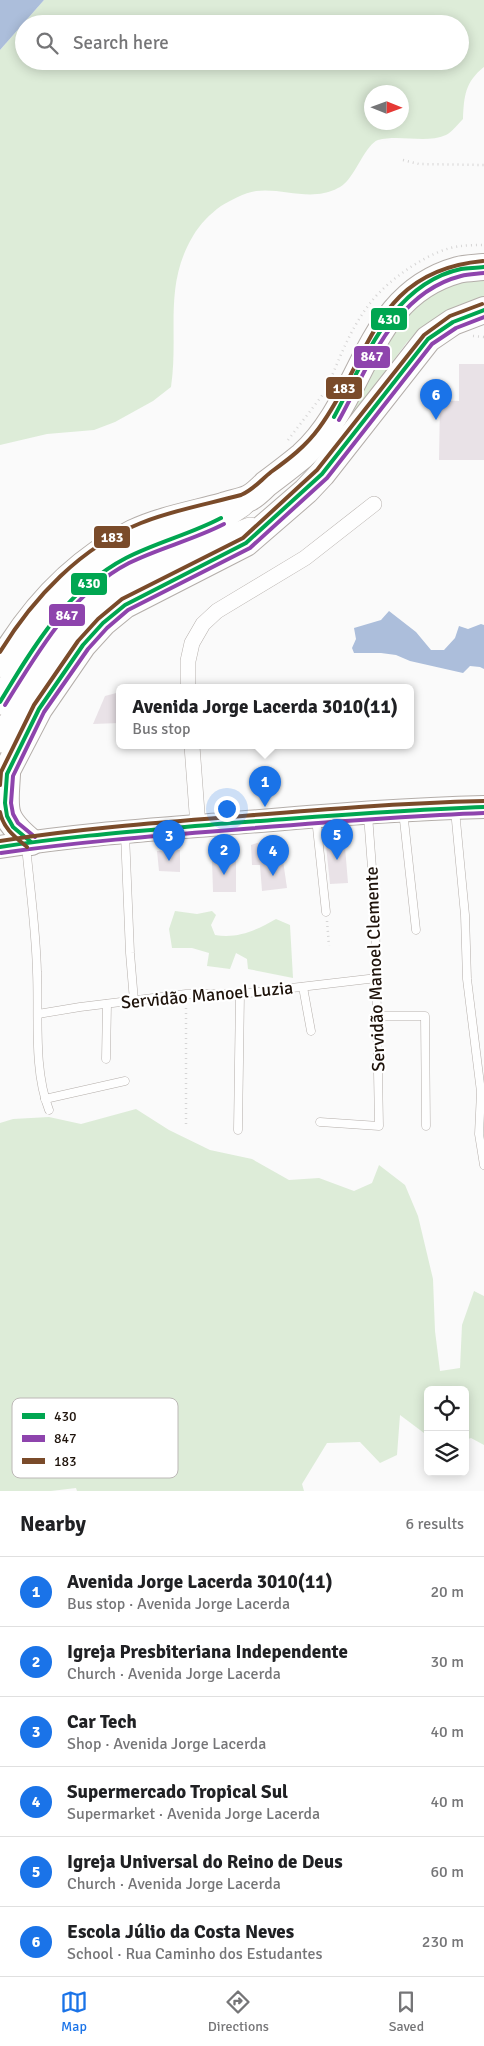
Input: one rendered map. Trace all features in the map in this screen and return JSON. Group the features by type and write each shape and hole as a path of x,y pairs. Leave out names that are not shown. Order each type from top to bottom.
{"highway":[{"path":"0,664 27,622 45,600 65,580 109,547 134,533 249,498 303,455 330,424 350,390 379,332 399,305 425,284 441,276 459,270 484,267"},
{"path":"28,842 13,827 7,816 3,779 39,709 83,645 102,623 125,605 246,543 322,474 428,339 453,322 484,310"}],"main road":[{"path":"0,740 63,638 86,610 107,593 147,548 203,528 225,516 249,498"},
{"path":"0,702 60,612 98,577 271,522"},
{"path":"0,847 28,842 125,832 316,816 403,809 484,807"}],"street":[{"path":"188,684 188,661 192,644 203,624 217,611 305,558 374,504"},
{"path":"192,749 198,826"}],"lane":[{"path":"455,808 465,915 467,979 481,1092 478,1134 484,1165"},
{"path":"403,809 416,930"},
{"name":"Servidão Manoel Clemente","path":"320,1122 379,1126 374,877 368,812"},
{"path":"316,816 326,912"},
{"path":"125,832 134,1001"},
{"path":"28,842 37,971 38,1046 45,1099 49,1110"},
{"name":"Servidão Manoel Luzia","path":"38,1014 186,994 240,994 377,978"},
{"path":"303,987 311,1031"},
{"path":"238,1130 240,994"},
{"path":"106,1059 108,1004"},
{"path":"378,1016 424,1016 426,1126"},
{"path":"45,1099 125,1080"}],"path":[{"path":"403,160 419,164 484,165"},
{"path":"287,442 325,392 350,335 370,302 410,267 442,250 460,246 484,245"},
{"path":"326,912 329,946"},
{"path":"186,994 186,1124"}],"green space":[{"path":"44,0 484,0 484,67 469,84 465,96 463,119 453,130 438,138 386,138 378,140 369,147 344,184 329,192 307,194 256,191 242,195 221,206 206,219 193,236 178,273 175,292 171,387 153,401 115,422 94,430 47,434 0,445 0,50 15,33 15,70 469,70 469,15 31,15"},
{"path":"484,276 484,300 427,324 407,342 331,444 377,351 429,291"},
{"path":"175,911 197,914 212,911 216,915 211,925 215,935 223,936 247,933 276,919 290,925 293,978 248,969 247,959 236,953 230,969 207,966 209,953 192,948 172,948 169,929"},
{"path":"136,1109 169,1130 210,1150 252,1159 289,1180 319,1178 354,1191 372,1183 379,1165 405,1185 418,1216 433,1279 435,1331 440,1371 460,1368 462,1325 474,1291 484,1296 484,1445 469,1439 469,1386 424,1386 424,1433 400,1415 397,1455 380,1463 360,1442 327,1443 302,1484 304,1491 77,1491 76,1488 51,1491 0,1491 0,1123 13,1119 49,1117 81,1124"}],"water":[{"path":"0,0 44,0 31,15 15,15 15,33 0,50"},
{"path":"389,611 416,632 431,650 444,650 455,638 459,626 468,629 481,624 484,625 484,669 470,666 463,673 410,661 396,655 354,653 352,648 356,639 354,628 381,620"}],"building":[{"path":"459,364 484,364 484,460 439,460 440,400 459,401"},
{"path":"116,693 116,723 93,724 105,696"},
{"path":"344,835 348,883 330,884 325,836"},
{"path":"280,840 287,888 262,891 260,865 252,865 251,845"},
{"path":"180,850 180,872 159,871 157,851"},
{"path":"212,859 236,859 236,892 213,892"}],"transit line":[{"name":"183","path":"0,652 43,594 60,576 98,546 119,533 153,518 241,495 253,488 297,452 319,428 337,401 380,321 397,299 419,281 447,268 483,261"},
{"name":"430","path":"334,417 369,350 382,328 398,308 416,291 437,277 461,269 484,267"},
{"name":"847","path":"339,420 373,355 401,315 418,298 438,285 461,276 484,273"},
{"name":"183","path":"0,785 1,772 34,705 78,641 98,619 122,599 243,538 317,470 424,335 450,316 482,304"},
{"name":"430","path":"31,842 13,827 7,816 5,803 7,774 39,709 83,645 103,623 125,605 246,543 322,474 428,339 453,322 484,310"},
{"name":"847","path":"35,837 18,823 13,814 11,803 13,776 44,712 88,649 107,628 128,610 250,548 327,478 432,344 456,328 484,317"},
{"name":"430","path":"0,702 39,640 69,602 86,585 126,558 221,518"},
{"name":"847","path":"5,705 43,645 73,607 90,590 129,563 224,524"},
{"name":"183","path":"0,841 172,822 357,807 484,801"},
{"name":"430","path":"0,847 86,836 230,823 484,807"},
{"name":"183","path":"0,812 7,827 27,847"},
{"name":"847","path":"1,853 87,842 357,820 484,813"}],"place":[{"name":"Escola Júlio da Costa Neves","path":"436,420"},
{"name":"Avenida Jorge Lacerda 3010(11)","path":"265,807"},
{"name":"Igreja Universal do Reino de Deus","path":"337,860"},
{"name":"Car Tech","path":"169,861"},
{"name":"Igreja Presbiteriana Independente","path":"224,875"},
{"name":"Supermercado Tropical Sul","path":"273,876"}]}
